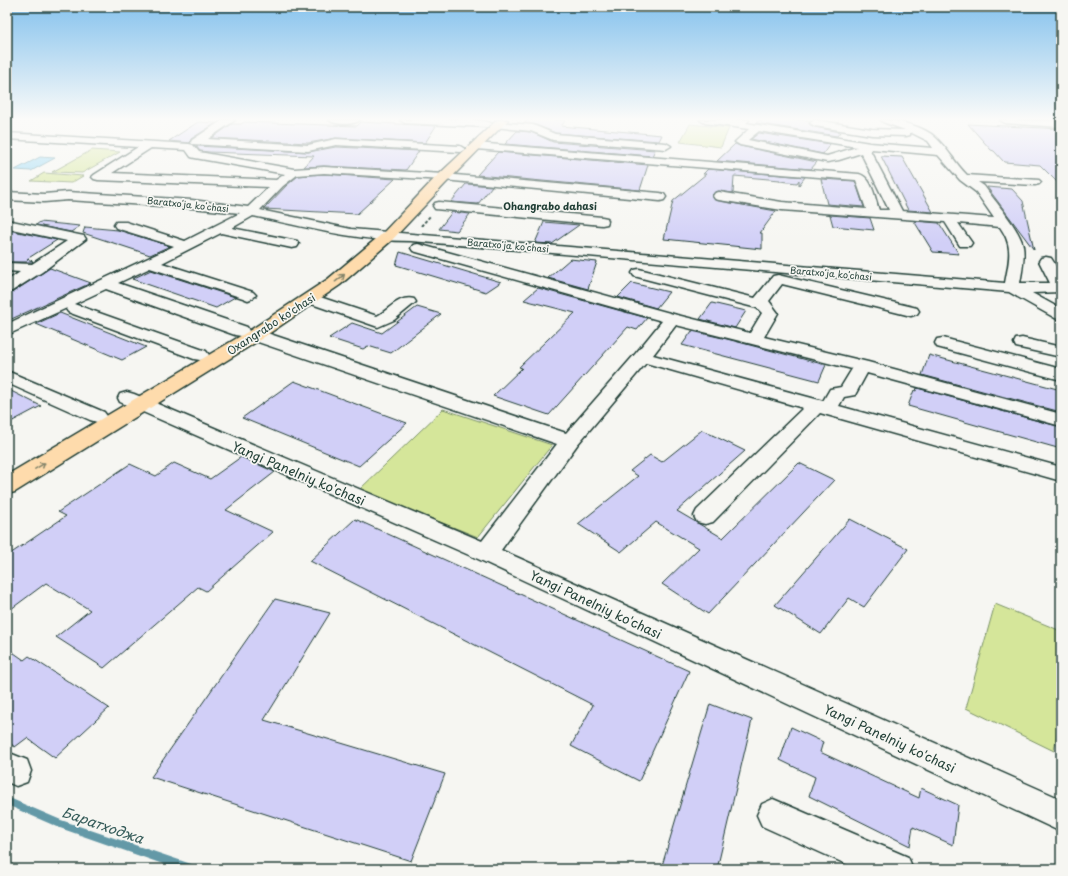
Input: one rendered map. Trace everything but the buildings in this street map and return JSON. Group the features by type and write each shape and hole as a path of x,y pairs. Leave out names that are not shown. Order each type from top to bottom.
{"main road":[{"name":"Oxangrabo ko'chasi","path":"7,468 97,416 134,401 248,333 310,299 348,271 432,180 454,161"},
{"name":"Oxangrabo ko'chasi","path":"7,486 200,356 248,333 379,236 432,180"}],"street":[{"path":"68,196 123,161"},
{"path":"229,161 294,172 324,170 432,180 660,197"},
{"path":"666,161 859,176 862,179 874,213"},
{"path":"873,161 898,215"},
{"path":"949,161 964,178 980,189 1014,239 1017,255 1012,288 1019,294 1061,315"},
{"path":"168,168 272,172 276,169"},
{"path":"7,330 219,229 294,172"},
{"path":"100,176 279,184"},
{"path":"964,178 1035,182"},
{"path":"364,184 432,180"},
{"name":"Baratxoʻja koʻchasi","path":"7,196 33,198 68,196 141,199 244,211 351,233 379,236 414,243 593,242 1012,288 1060,288"},
{"path":"719,196 782,206 1004,223"},
{"path":"14,208 33,198"},
{"path":"439,206 604,216 593,242"},
{"path":"175,212 228,217 244,211"},
{"path":"949,219 965,243"},
{"path":"7,224 25,229 79,239 7,288"},
{"path":"121,225 186,246"},
{"path":"219,229 292,244"},
{"path":"414,243 672,319 862,366 1061,420"},
{"path":"1046,261 1060,288"},
{"path":"150,263 248,294"},
{"path":"7,267 36,269"},
{"path":"639,273 763,305"},
{"path":"754,340 770,313 761,301 778,279 911,311"},
{"path":"105,284 570,441"},
{"path":"310,299 378,322 388,317 408,302"},
{"path":"74,309 200,356"},
{"path":"486,553 570,441 642,357 672,319"},
{"path":"943,343 1061,375"},
{"path":"1022,343 1061,352"},
{"path":"642,357 1061,474"},
{"path":"705,516 837,393 848,391 862,366"},
{"path":"7,376 97,416"},
{"name":"Yangi Panelniy ko'chasi","path":"134,401 486,553 1061,816"},
{"path":"773,815 896,869"}],"path":[{"path":"414,243 439,206"}],"green space":[{"path":"72,161 104,161 82,173 52,172"},
{"path":"44,173 83,176 71,183 31,181"},
{"path":"443,409 552,445 478,537 359,490"},
{"path":"995,604 1061,631 1061,711 1054,751 966,708"}],"water":[{"path":"33,161 50,161 31,171 15,170"}],"waterway":[{"name":"Баратходжа","path":"7,801 60,824 191,869"}],"district":[{"name":"Ohangrabo dahasi","path":"550,205"}]}
